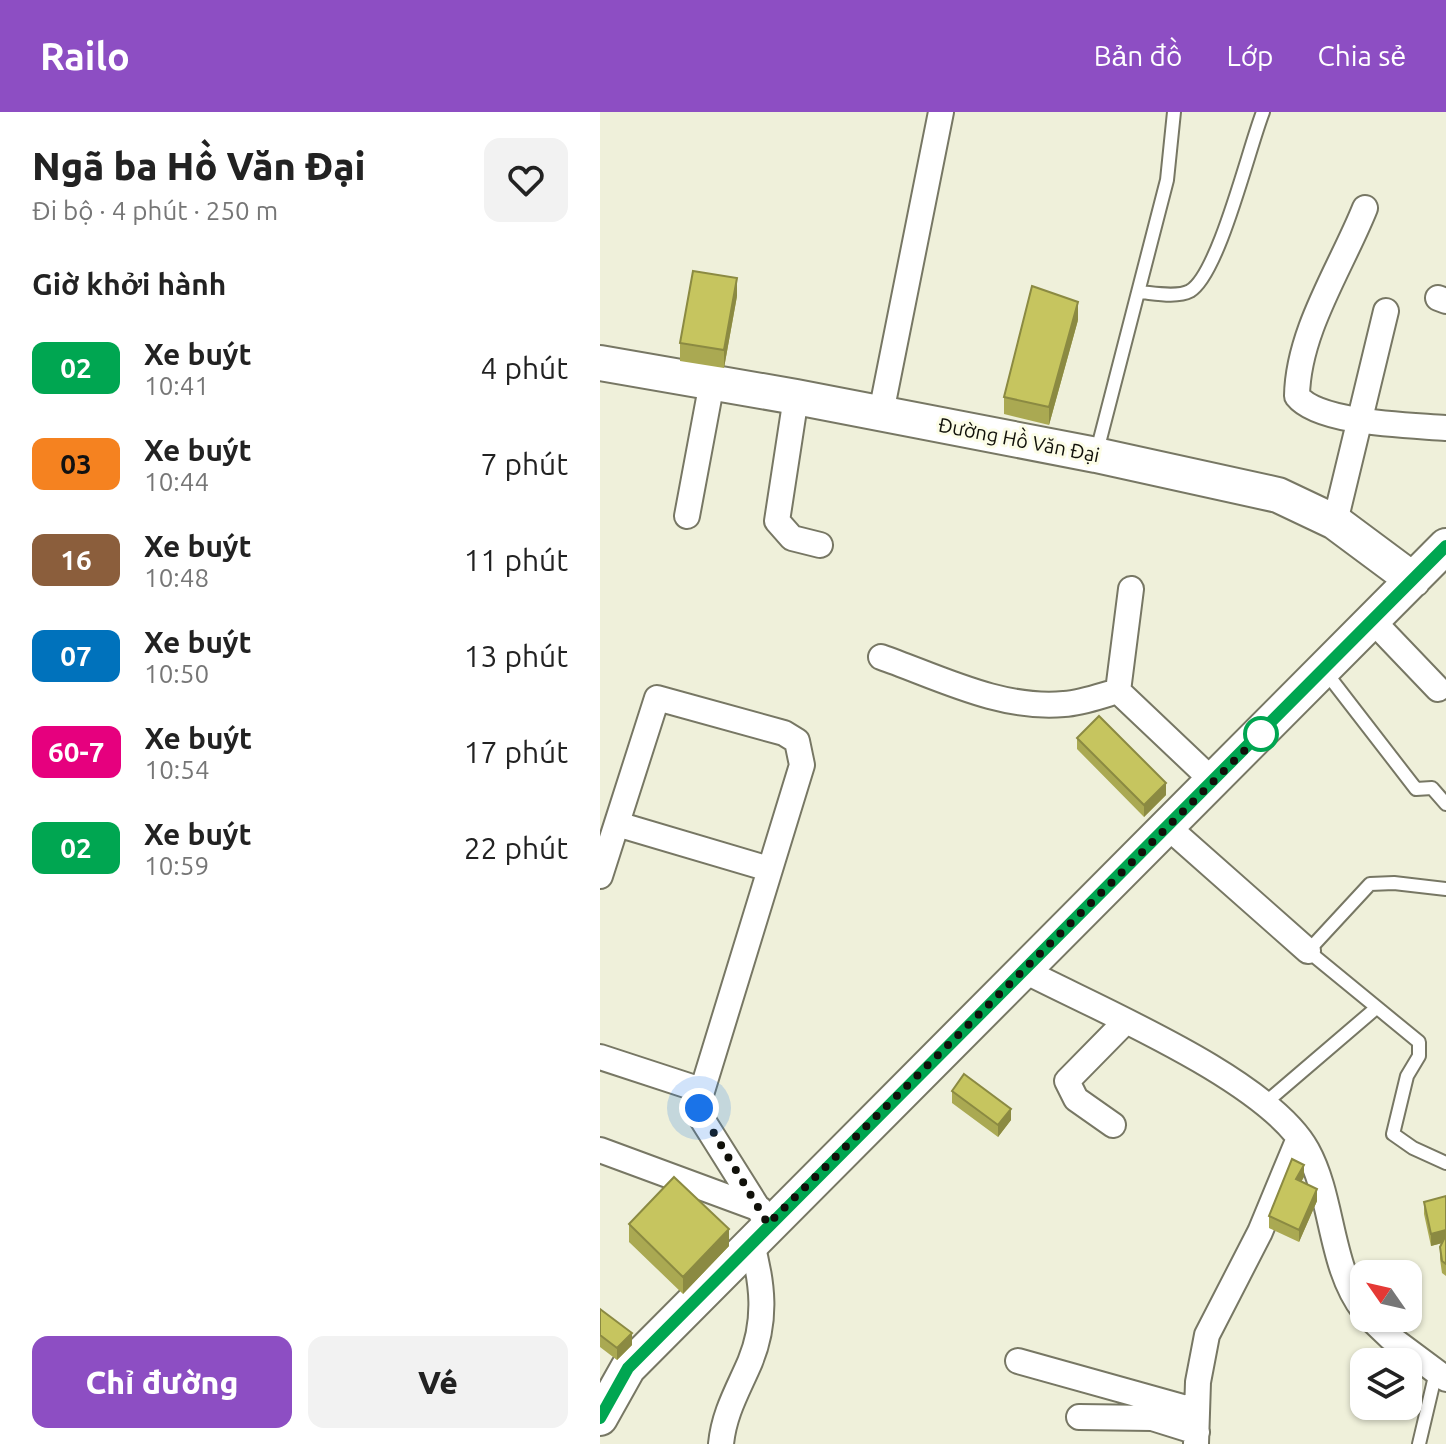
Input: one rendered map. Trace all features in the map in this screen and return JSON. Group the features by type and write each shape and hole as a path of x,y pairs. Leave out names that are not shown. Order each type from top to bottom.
{"main road":[{"name":"Đường Hồ Văn Đại","path":"600,363 881,413 1278,495 1335,522 1413,580"},
{"path":"600,1418 614,1374 760,1225 1169,828 1446,546"}],"street":[{"path":"881,413 941,112"},
{"path":"1365,208 1310,336 1297,391 1301,402 1312,408 1361,420 1446,428"},
{"path":"1335,522 1386,311"},
{"path":"687,516 712,382"},
{"path":"796,397 777,521 792,538 820,545"},
{"path":"1118,691 1131,589"},
{"path":"1373,621 1438,689"},
{"path":"881,657 997,698 1027,704 1065,704 1118,691"},
{"path":"1118,691 1214,782"},
{"path":"600,876 657,698 784,733 797,741 802,765 701,1090 699,1114 760,1225 761,1329 731,1399 721,1444"},
{"path":"617,824 769,869"},
{"path":"1169,828 1308,951"},
{"path":"1025,971 1212,1067 1264,1104 1299,1138 1316,1171 1350,1281"},
{"path":"1113,1125 1076,1099 1067,1081 1125,1022"},
{"path":"600,1057 701,1090"},
{"path":"1197,1429 1201,1357 1207,1335 1260,1232 1299,1138"},
{"path":"600,1150 760,1225"},
{"path":"1387,1332 1441,1375"},
{"path":"1018,1361 1197,1429"},
{"path":"1079,1417 1152,1418 1197,1429"}],"lane":[{"path":"1096,455 1167,180 1174,112"},
{"path":"1140,292 1178,294 1190,291 1200,280 1223,235 1263,112"},
{"path":"1324,670 1416,789 1432,788 1446,804"},
{"path":"1446,889 1394,883 1370,884 1308,951 1419,1042 1419,1056 1407,1076 1393,1134 1413,1148 1446,1163"},
{"path":"1264,1104 1375,1009"},
{"path":"1419,1444 1441,1375"}],"building":[{"path":"693,271 737,278 724,350 680,343"},
{"path":"1032,286 1078,302 1049,407 1004,397"},
{"path":"1099,716 1166,783 1144,805 1077,738"},
{"path":"964,1074 1011,1109 998,1125 952,1091"},
{"path":"1292,1159 1304,1165 1296,1179 1317,1189 1299,1230 1269,1216"},
{"path":"674,1177 729,1229 683,1277 629,1224"},
{"path":"1446,1196 1446,1230 1431,1234 1424,1202"},
{"path":"1446,1235 1446,1264 1442,1261 1440,1247"},
{"path":"600,1309 632,1333 617,1348 600,1335"}],"bus line":[{"name":"02","path":"600,1418 605,1414 628,1368 768,1224 1169,828 1446,546"}],"route":[{"path":"699,1108 699,1114 768,1224 1261,734"}]}
